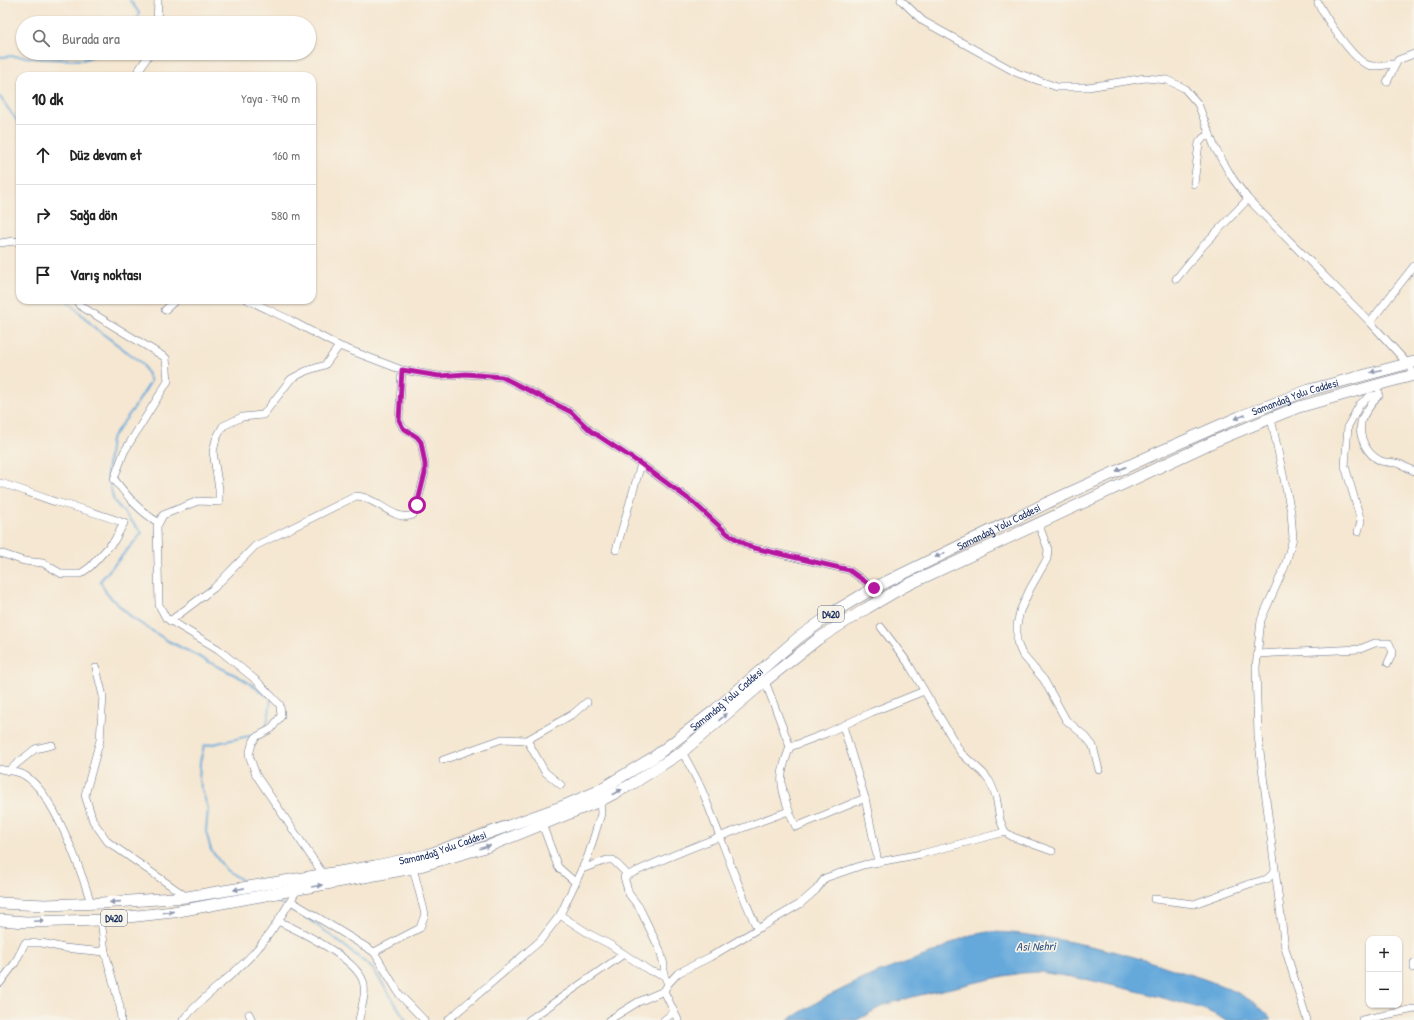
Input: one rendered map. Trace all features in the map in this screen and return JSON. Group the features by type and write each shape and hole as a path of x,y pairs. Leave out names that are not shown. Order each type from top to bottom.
{"highway":[{"name":"Samandağ Yolu Caddesi","path":"0,920 26,922 100,920 172,912 413,868 489,846 542,824 598,796 654,757 715,710 798,638 838,610 874,588 1047,503 1232,420 1309,390 1411,362"},
{"name":"Samandağ Yolu Caddesi","path":"0,903 45,905 91,904 210,895 375,866 427,855 561,807 632,784 682,752 765,681 818,639 903,587 1214,441 1300,407 1384,382 1414,375"}],"street":[{"path":"157,16 158,0"},
{"path":"901,0 923,21 1017,73 1057,87 1088,87 1145,78 1167,80 1184,88 1198,104 1215,148 1233,180 1248,199 1411,362 1414,375"},
{"path":"1318,3 1343,42 1361,61 1369,66 1395,64"},
{"path":"1387,82 1392,75 1395,64 1398,60 1414,54"},
{"path":"137,72 144,60"},
{"path":"1194,184 1199,143 1203,138 1210,134"},
{"path":"1176,279 1203,246 1248,199"},
{"path":"0,243 16,241"},
{"path":"1370,322 1414,266"},
{"path":"79,304 166,358 168,381 124,452 114,479 143,513 159,523"},
{"path":"166,310 172,304"},
{"path":"256,304 339,346 402,370 439,376 466,374 502,377 571,412 591,431 641,464 694,503 728,534 750,547 849,570 874,588"},
{"path":"323,874 256,775 249,755 256,737 272,729 281,716 280,704 257,681 218,649 166,618 160,605 157,526 163,515 198,501 219,502 220,489 213,452 216,439 223,426 242,417 263,415 291,379 306,370 325,365 339,346"},
{"path":"170,621 214,588 255,546 356,496 364,496 384,508 404,517 413,515 424,480 425,464 421,442 417,437 403,428 399,420 402,370"},
{"path":"1384,382 1379,395 1366,412 1362,422 1360,431 1362,439 1366,448 1373,456 1382,461 1399,464 1414,471"},
{"path":"1358,532 1361,521 1346,466 1348,426 1360,404 1370,396 1379,395"},
{"path":"1271,418 1291,512 1293,538 1285,566 1261,620 1256,667 1258,736 1285,948 1307,1020"},
{"path":"616,550 641,464"},
{"path":"0,483 54,501 101,514 124,523 114,541 90,567 80,574 62,574 43,563 24,561 0,553"},
{"path":"1038,523 1048,549 1047,559 1030,589 1020,611 1017,625 1017,642 1022,654 1044,680 1066,720 1094,746 1099,770"},
{"path":"882,627 908,663 961,753 983,773 990,782 996,796 1000,820 1005,832 1013,837 1052,850"},
{"path":"1257,654 1360,649 1375,643 1389,643 1393,652 1388,663"},
{"path":"96,668 103,696 100,740 85,795 93,821 108,842 187,897"},
{"path":"765,681 790,747 781,776 782,792 796,827 865,798"},
{"path":"790,747 924,691"},
{"path":"443,760 502,739 527,740 573,714 587,702"},
{"path":"843,726 865,798 878,862"},
{"path":"527,740 545,772 562,785"},
{"path":"8,771 35,749 52,744"},
{"path":"682,752 704,794 745,903 757,928"},
{"path":"0,769 24,774 37,786 52,808 71,847 91,904"},
{"path":"448,1020 540,941 560,915 588,856 601,814 598,796"},
{"path":"668,984 664,975 664,965 660,950 639,907 629,894 624,877 653,863 789,811"},
{"path":"542,824 558,867 576,883"},
{"path":"609,1020 638,1002 664,991 678,973 710,957 800,904 816,890 825,878 857,867 921,854 1005,832"},
{"path":"582,869 607,860 613,860 628,875"},
{"path":"374,952 420,928 425,914 413,868"},
{"path":"1154,899 1194,904 1267,879 1275,872"},
{"path":"183,1020 195,1006 258,949 284,913 297,890"},
{"path":"290,902 374,952 400,995 424,1020"},
{"path":"560,915 591,935 610,944 650,971 664,975"},
{"path":"100,920 105,952 120,1007 121,1020"},
{"path":"278,921 303,933 335,952 356,970 363,981 364,998 358,1020"},
{"path":"0,983 15,963 25,943 42,943 64,948 105,952"},
{"path":"529,1020 624,954"},
{"path":"1414,963 1414,968"},
{"path":"664,991 678,1020"},
{"path":"120,1007 127,1020"},
{"path":"1362,1020 1414,1009"},
{"path":"664,1020 674,1012"}],"water":[{"name":"Asi Nehri","path":"988,932 1022,934 1076,943 1110,950 1159,965 1228,988 1263,1010 1272,1020 1225,1020 1206,1010 1149,994 1089,980 1040,972 1004,976 916,996 884,1005 857,1020 788,1020 824,998 872,975 935,952 971,935"}],"waterway":[{"path":"130,0 139,13 138,16"},
{"path":"0,57 16,56"},
{"path":"0,97 16,119"},
{"path":"71,304 95,328 142,363 151,381 134,408 111,439 107,474 114,501 142,533 100,581 107,594 132,618 168,641 243,679 267,696"},
{"path":"266,729 271,699"},
{"path":"247,883 226,870 211,850 206,831 208,809 199,780 200,762 204,746 249,736 256,733"},
{"path":"271,898 310,920 373,969 406,1020"}],"route":[{"path":"417,505 425,473 425,464 421,442 417,437 403,428 399,420 402,370 439,376 466,374 502,377 571,412 591,431 641,464 694,503 728,534 750,547 849,570 874,588"}]}
